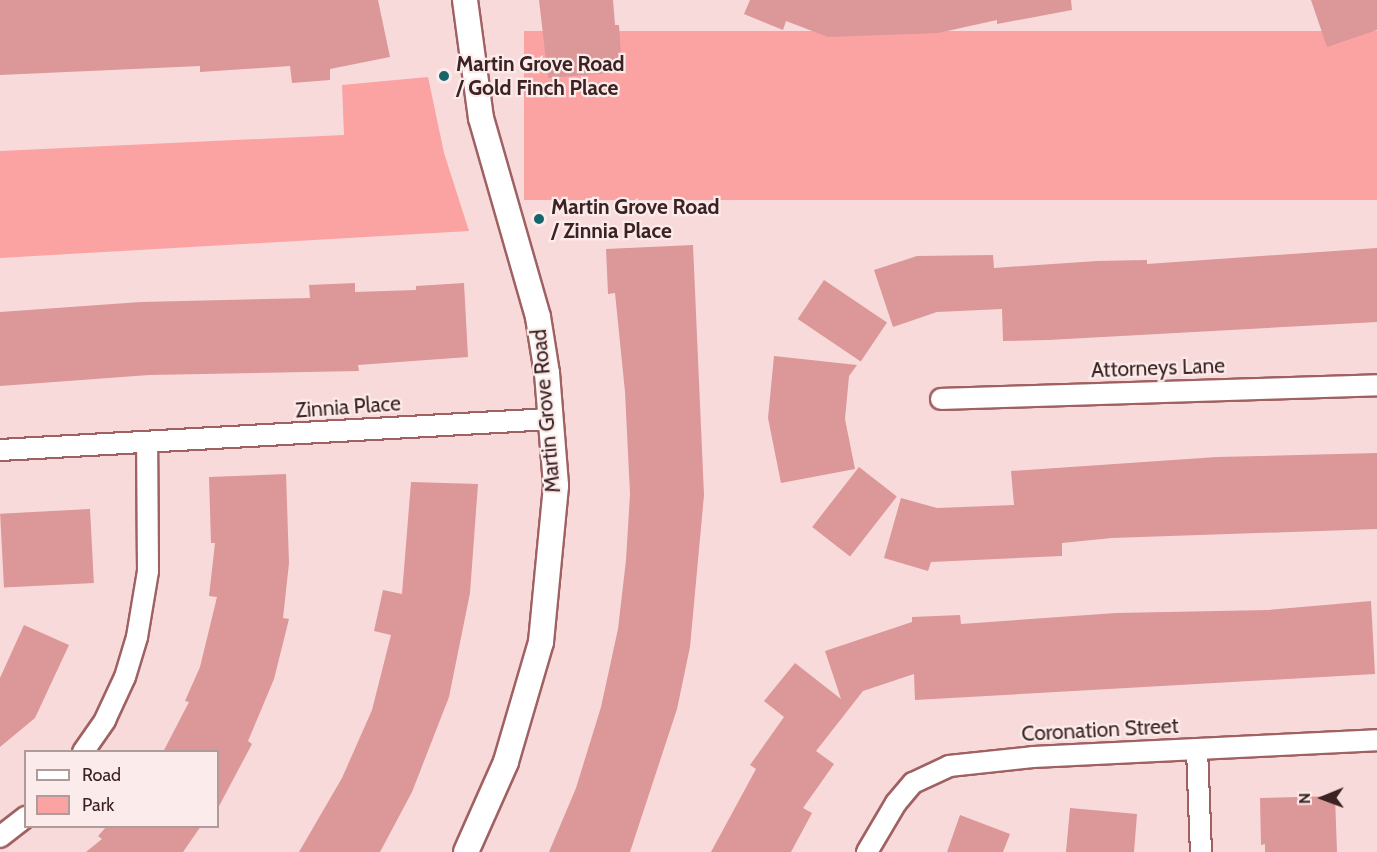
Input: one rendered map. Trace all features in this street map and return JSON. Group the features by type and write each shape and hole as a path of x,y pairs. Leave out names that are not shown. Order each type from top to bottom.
{"street":[{"name":"Martin Grove Road","path":"465,0 481,118 538,317 551,419 554,529 541,642 506,762 466,852"},
{"name":"Attorneys Lane","path":"941,399 1377,385"},
{"name":"Zinnia Place","path":"0,450 551,419"},
{"path":"84,750 105,720 125,677 137,638 148,572 147,443"},
{"name":"Coronation Street","path":"867,852 896,803 913,783 949,766 1033,757 1377,740"},
{"path":"1197,749 1201,852"},
{"path":"0,837 24,819"}],"green space":[{"path":"524,31 1377,31 1377,200 524,200"},
{"path":"428,77 444,153 469,231 0,258 0,151 344,135 342,85"}],"building":[{"path":"0,0 378,0 390,57 330,69 330,80 292,83 290,66 200,72 200,66 0,75"},
{"path":"539,0 613,0 615,25 619,25 622,72 548,78"},
{"path":"750,0 1071,0 1072,10 997,24 997,20 938,33 828,37 786,21 783,30 744,14"},
{"path":"1311,0 1377,0 1377,30 1327,47"},
{"path":"693,245 704,495 690,647 677,709 630,852 549,852 576,788 601,707 618,629 626,560 630,494 625,392 615,293 608,294 606,249"},
{"path":"1377,248 1377,322 1048,340 1003,341 1002,309 937,312 893,327 874,270 917,256 993,255 994,268 1097,261 1147,260 1147,264"},
{"path":"824,280 887,322 861,361 798,319"},
{"path":"355,283 355,292 416,290 416,286 464,283 468,357 358,365 359,371 149,375 0,386 0,312 141,302 310,298 309,285"},
{"path":"774,356 857,365 849,376 845,419 855,469 781,483 768,418"},
{"path":"1377,453 1377,529 1112,538 1062,543 1062,556 931,562 928,571 884,558 901,498 937,508 1014,505 1011,471 1217,457"},
{"path":"859,467 897,497 850,556 812,527"},
{"path":"286,474 289,563 283,618 289,619 274,679 248,741 252,744 219,806 219,750 164,750 189,702 185,701 200,667 217,597 209,596 215,543 211,543 209,477"},
{"path":"411,482 478,484 470,593 449,697 412,792 380,852 299,852 342,778 372,710 391,635 374,631 383,590 402,594"},
{"path":"90,509 94,583 4,588 0,514"},
{"path":"1371,601 1375,674 915,700 914,674 863,691 816,751 834,764 803,808 812,813 791,852 711,852 756,769 750,765 784,717 764,701 795,663 841,699 825,651 912,622 912,617 960,615 961,624 1116,613 1268,610"},
{"path":"24,625 69,645 35,718 0,747 0,678"},
{"path":"1335,796 1337,852 1265,852 1265,844 1261,845 1260,798"},
{"path":"1070,808 1137,814 1134,852 1066,852"},
{"path":"960,815 1010,834 1003,852 947,852"},
{"path":"105,828 200,828 183,852 86,852 102,839 98,836"}],"place":[{"name":"Martin Grove Road / Gold Finch Place","path":"444,76"},
{"name":"Martin Grove Road / Zinnia Place","path":"539,219"}]}
